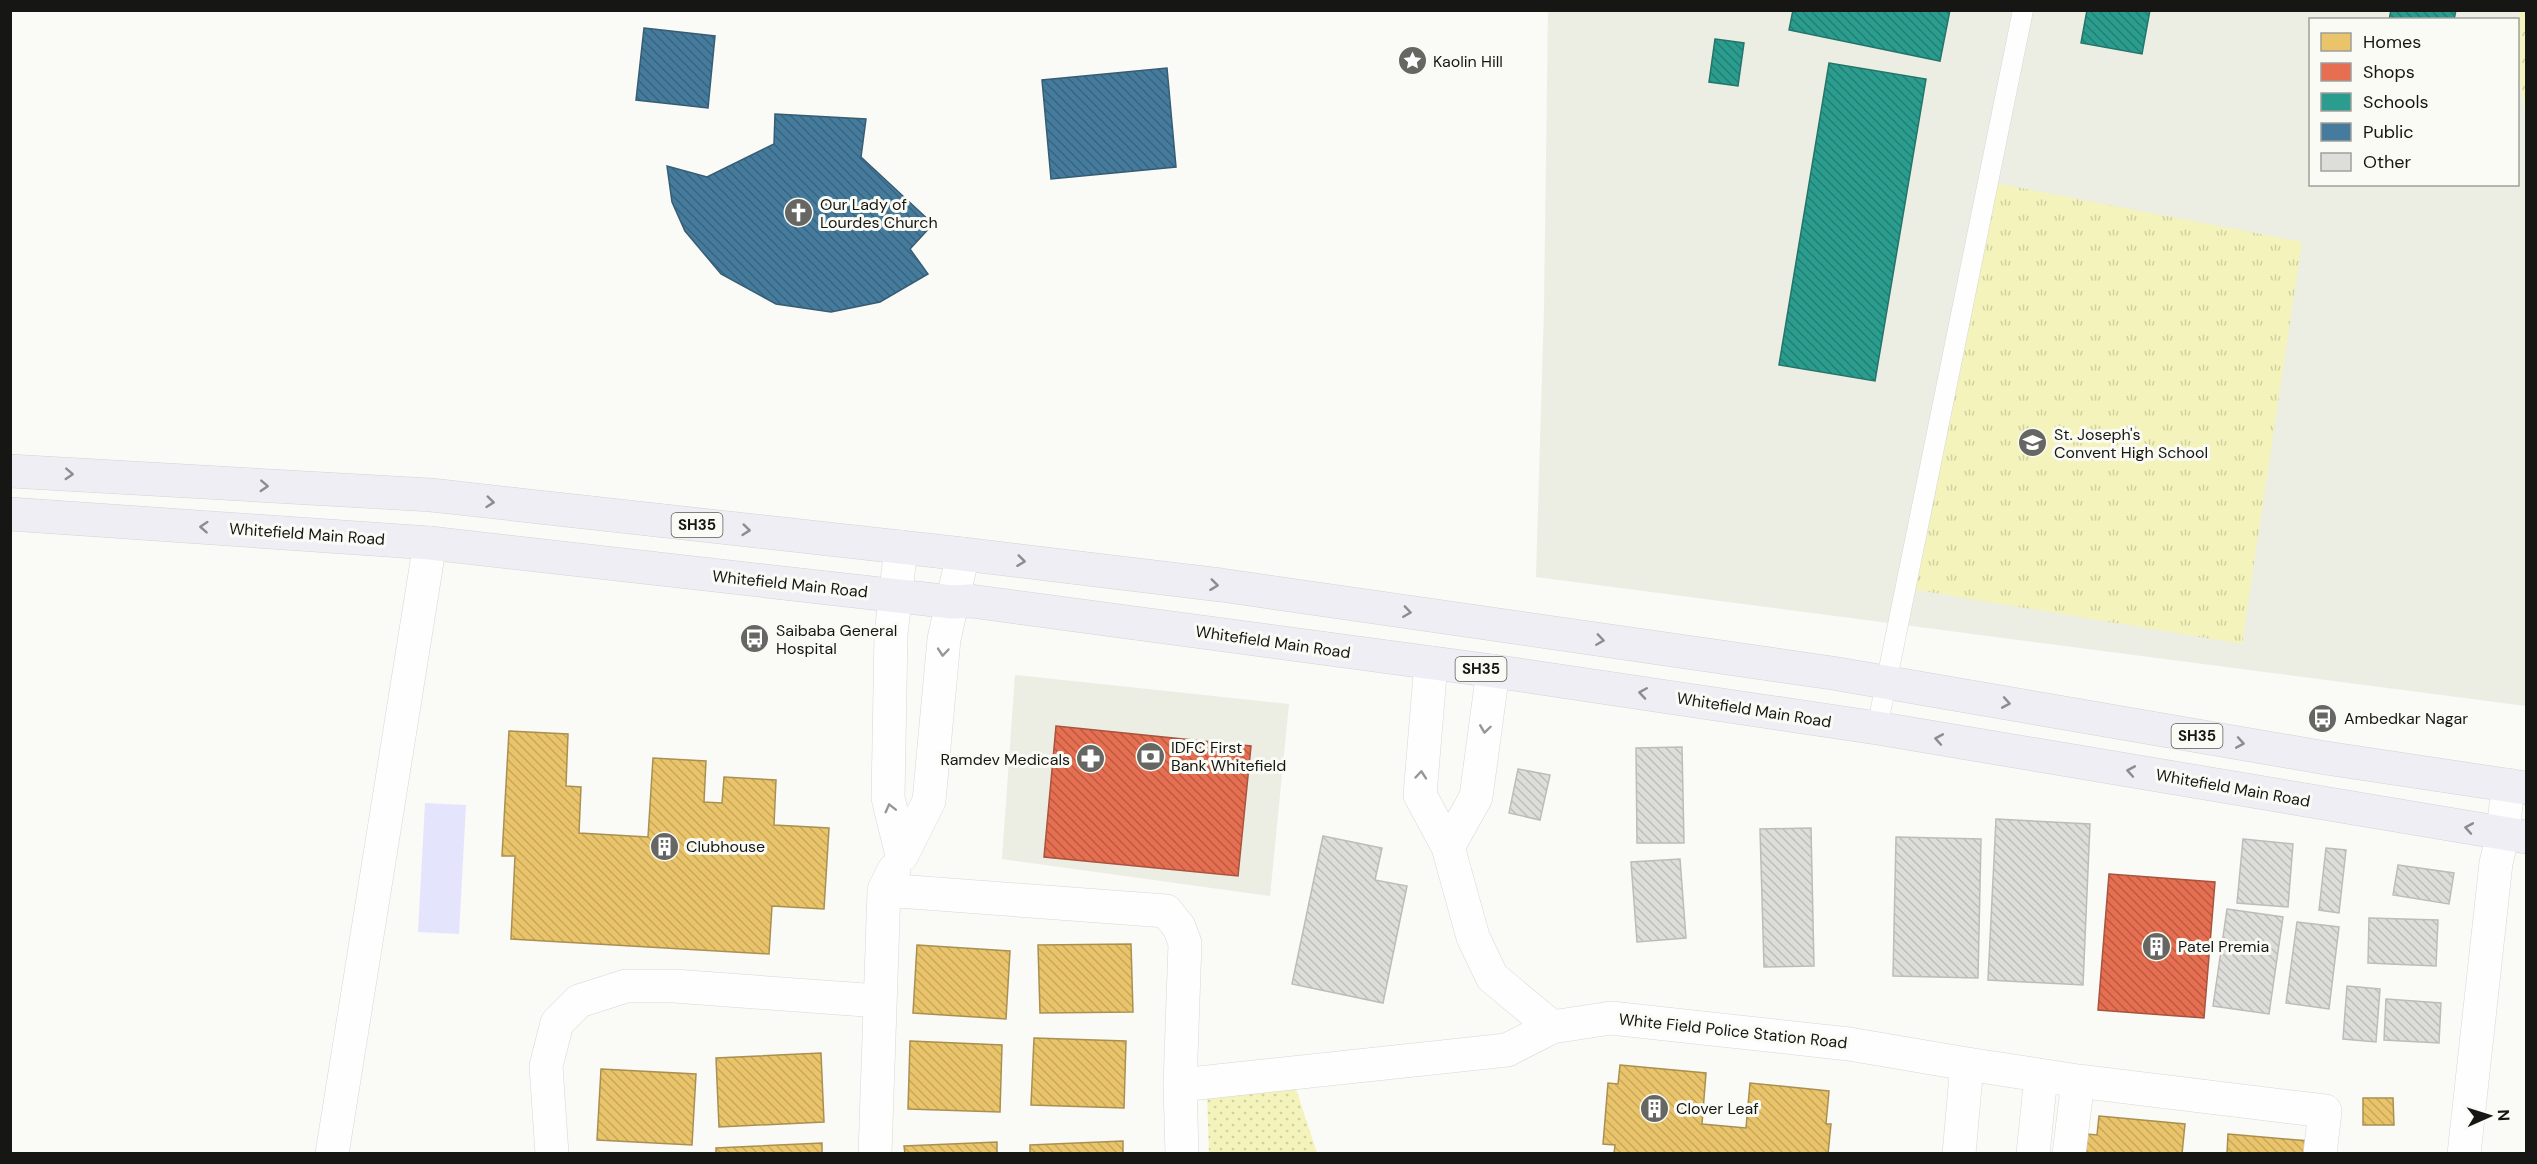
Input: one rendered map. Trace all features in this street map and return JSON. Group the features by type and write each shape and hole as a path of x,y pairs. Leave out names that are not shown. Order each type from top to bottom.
{"main road":[{"name":"SH35","path":"10,471 431,495 1221,585 1887,682 2326,758 2517,787"},
{"name":"Whitefield Main Road","path":"10,514 430,543 952,602 971,602 1493,671 1877,728 2515,835"}],"street":[{"path":"332,1154 430,543"},
{"path":"901,547 891,634 888,798 902,855"},
{"path":"875,1154 884,890 930,801 944,639 963,554"},
{"path":"1431,663 1420,795 1448,847 1473,937 1491,977 1552,1027"},
{"path":"1448,847 1476,798 1493,671"},
{"path":"2464,1154 2496,863 2515,835 2517,787"},
{"path":"884,890 1166,911 1179,927 1185,943 1180,1085 1182,1154"},
{"path":"552,1154 546,1066 557,1023 579,1000 626,986 674,986 879,1001"},
{"name":"White Field Police Station Road","path":"1180,1085 1507,1050 1552,1027 1611,1018 1849,1044 2041,1076 2325,1112 2320,1154"},
{"path":"1959,1154 1967,1064"},
{"path":"2033,1154 2041,1076"},
{"path":"2069,1154 2078,1081"}],"lane":[{"path":"1877,728 2023,10"}],"shaded area":[{"name":"St. Joseph's Convent High School","path":"1548,11 2519,11 2519,18 2309,18 2309,186 2519,186 2519,80 2526,116 2526,706 1536,577 1544,309"},
{"path":"1015,675 1289,704 1270,896 1002,859"}],"green space":[{"path":"2519,11 2526,11 2526,116 2519,80"},
{"path":"1979,180 2302,242 2242,644 1905,588"},
{"path":"1296,1089 1317,1153 1209,1153 1207,1094"}],"water":[{"path":"425,803 466,805 459,934 418,932"}],"building: Homes":[{"name":"Clubhouse","path":"509,731 568,734 566,786 581,787 579,833 648,837 653,758 706,761 704,802 722,803 724,777 776,780 774,825 829,828 824,909 772,906 769,954 511,939 515,856 502,856"},
{"path":"1131,944 1133,1012 1040,1013 1038,945"},
{"path":"917,945 1010,951 1006,1019 913,1013"},
{"path":"1034,1038 1126,1041 1124,1108 1031,1105"},
{"path":"910,1041 1002,1045 1000,1112 908,1109"},
{"path":"821,1053 824,1122 719,1127 716,1058"},
{"name":"Clover Leaf","path":"1620,1065 1706,1073 1702,1124 1746,1128 1750,1083 1829,1091 1826,1124 1831,1124 1828,1154 1614,1154 1615,1145 1603,1144 1608,1083 1618,1084"},
{"path":"601,1069 696,1074 692,1145 597,1140"},
{"path":"2363,1098 2393,1098 2394,1125 2363,1125"},
{"path":"2099,1116 2185,1124 2182,1154 2085,1154 2087,1134 2097,1135"},
{"path":"2228,1134 2309,1141 2308,1154 2227,1154"},
{"path":"1123,1141 1123,1154 1030,1154 1030,1145"},
{"path":"997,1142 997,1154 905,1154 904,1146"},
{"path":"822,1143 822,1154 716,1154 716,1148"}],"building: Shops":[{"path":"1056,726 1251,746 1238,876 1044,857"},
{"name":"Patel Premia","path":"2109,874 2215,882 2204,1018 2098,1010"}],"building: Schools":[{"path":"1793,10 1950,10 1940,61 1789,30"},
{"path":"2087,10 2150,10 2142,54 2081,43"},
{"path":"2391,10 2456,10 2454,18 2389,18"},
{"path":"1715,39 1744,43 1738,86 1709,82"},
{"path":"1829,63 1926,79 1875,381 1779,365"}],"building: Public":[{"path":"644,28 715,36 708,108 636,100"},
{"path":"1167,68 1176,167 1051,179 1042,80"},
{"name":"Our Lady of Lourdes Church","path":"775,114 866,119 861,157 933,224 910,249 928,274 880,302 831,312 776,304 721,274 685,231 672,202 667,166 707,177 774,144"}],"building: Other":[{"path":"1682,747 1684,843 1637,843 1636,748"},
{"path":"1518,769 1550,775 1540,820 1509,813"},
{"path":"1996,819 2090,824 2083,985 1988,980"},
{"path":"1811,828 1814,966 1764,967 1760,829"},
{"path":"1323,836 1382,848 1375,880 1407,886 1383,1003 1292,984"},
{"path":"1896,837 1981,839 1978,978 1893,976"},
{"path":"2243,839 2293,844 2288,907 2237,903"},
{"path":"2326,848 2346,850 2339,913 2319,910"},
{"path":"1680,859 1686,938 1637,942 1631,862"},
{"path":"2398,865 2454,873 2449,904 2393,895"},
{"path":"2227,909 2283,917 2269,1014 2213,1006"},
{"path":"2369,918 2438,920 2436,966 2368,963"},
{"path":"2297,922 2339,927 2329,1009 2286,1003"},
{"path":"2347,986 2380,989 2376,1042 2343,1039"},
{"path":"2386,999 2441,1003 2439,1043 2384,1040"}],"place":[{"name":"Kaolin Hill","path":"1412,61"},
{"name":"Our Lady of Lourdes Church","path":"799,213"},
{"name":"St. Joseph's Convent High School","path":"2033,443"},
{"name":"Saibaba General Hospital","path":"755,639"},
{"name":"Ambedkar Nagar","path":"2323,718"},
{"name":"IDFC First Bank Whitefield","path":"1150,756"},
{"name":"Ramdev Medicals","path":"1091,759"},
{"name":"Clubhouse","path":"665,846"},
{"name":"Patel Premia","path":"2157,946"},
{"name":"Clover Leaf","path":"1655,1108"}]}
